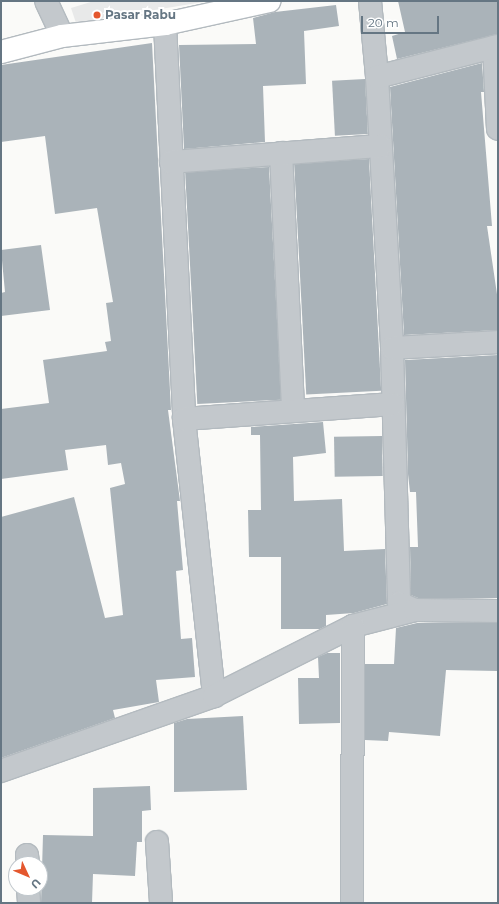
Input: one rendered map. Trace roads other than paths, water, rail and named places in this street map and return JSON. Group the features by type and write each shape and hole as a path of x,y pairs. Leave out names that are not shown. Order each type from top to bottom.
{"street":[{"path":"46,1 62,36"},
{"path":"1,52 62,36 164,24 270,1"},
{"path":"370,1 377,77 392,348 392,404 399,604 415,610"},
{"path":"164,24 184,419 214,696"},
{"path":"377,77 496,46 498,130"},
{"path":"172,162 281,152 380,146"},
{"path":"281,152 293,409"},
{"path":"392,348 498,342"},
{"path":"184,419 293,409 392,404"},
{"path":"1,771 214,696 353,626 415,610 498,612"},
{"path":"352,903 353,626"},
{"path":"157,842 161,903"}],"place":[{"name":"Pasar Rabu","path":"97,15"}]}
